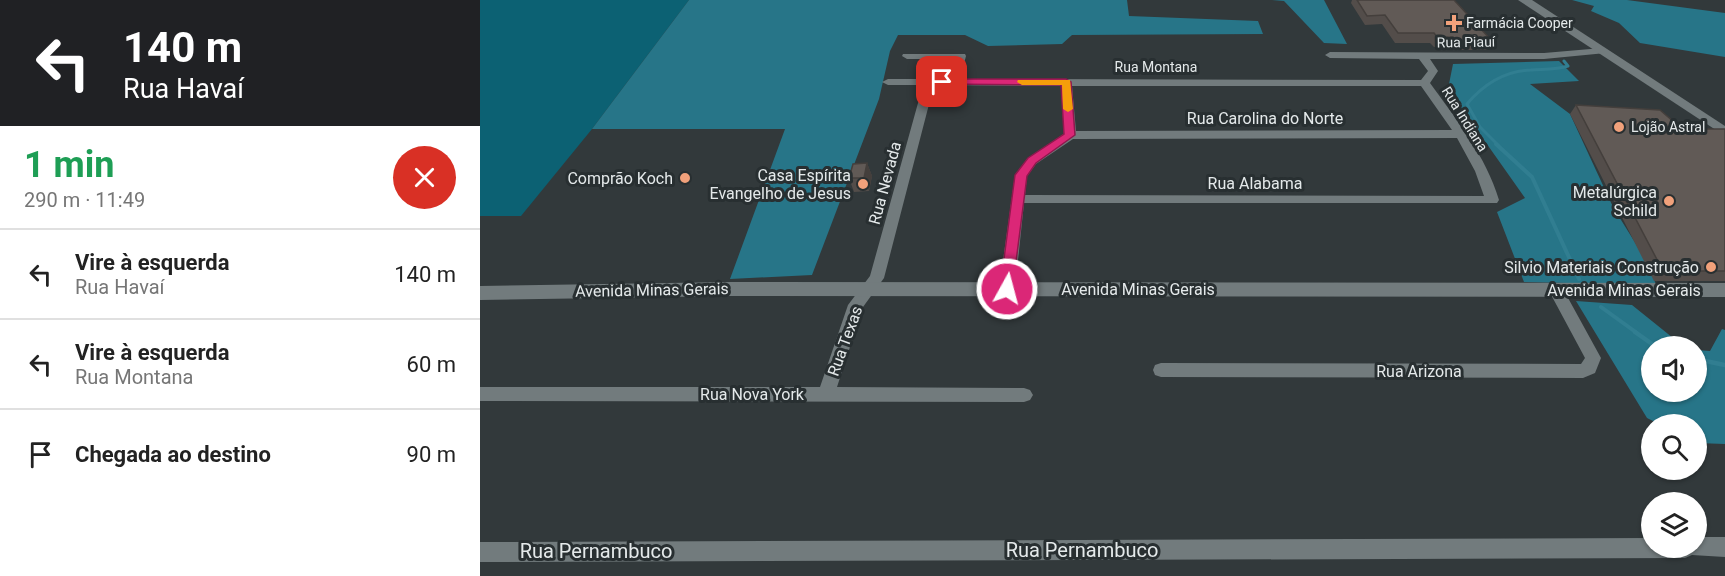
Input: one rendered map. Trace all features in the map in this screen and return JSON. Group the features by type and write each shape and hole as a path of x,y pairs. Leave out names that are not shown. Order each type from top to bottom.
{"street":[{"path":"1524,0 1723,129"},
{"name":"Rua Piauí","path":"1330,56 1424,58 1567,56 1602,51"},
{"path":"907,56 960,56 954,82"},
{"name":"Rua Indiana","path":"1424,58 1433,71 1424,83 1460,134 1487,183 1492,200"},
{"name":"Rua Montana","path":"888,82 1424,83"},
{"name":"Rua Nevada","path":"868,289 877,278 929,82"},
{"path":"1007,289 1021,175 1032,161 1070,135 1066,82"},
{"name":"Rua Carolina do Norte","path":"1070,135 1460,134"},
{"name":"Rua Alabama","path":"1019,199 1492,200"},
{"name":"Avenida Minas Gerais","path":"480,293 868,289 1725,290"},
{"name":"Rua Texas","path":"826,394 856,305 868,289"},
{"name":"Rua Arizona","path":"1161,370 1583,371 1589,368 1593,358 1557,291"},
{"name":"Rua Nova York","path":"480,394 1024,394"},
{"path":"1707,548 1725,547"},
{"name":"Rua Pernambuco","path":"480,552 1641,548"}],"shaded area":[{"path":"480,0 689,0 592,129 521,216 480,216"},
{"path":"689,0 1127,0 1129,16 1258,21 1263,34 1072,35 1062,44 988,46 965,35 898,35 890,51 879,99 812,275 730,279 785,129 592,129"},
{"path":"1272,0 1324,0 1347,44 1324,43 1284,1"},
{"path":"1572,0 1627,0 1725,13 1725,57 1640,43 1619,23 1591,11 1594,6"},
{"path":"1559,61 1579,81 1530,84 1570,114 1613,207 1649,265 1656,285 1524,282 1497,212 1525,198 1448,89 1453,64"},
{"path":"1576,301 1632,305 1671,336 1641,336 1641,402 1707,402 1707,351 1710,351 1722,329 1725,330 1725,444 1707,443 1707,414 1645,414"}],"building":[{"path":"1357,0 1454,0 1492,41 1456,41 1453,37 1438,38 1434,33 1398,33 1385,15 1367,16"},
{"name":"Metalúrgica Schild","path":"1576,105 1660,110 1682,129 1725,129 1725,271 1663,271"},
{"path":"867,163 864,178 849,178 853,164"}],"waterway":[{"path":"1498,145 1480,127 1467,104 1481,90 1504,76 1521,71 1568,66 1564,61"},
{"path":"1496,144 1532,177 1579,279"},
{"path":"1601,307 1637,333"},
{"path":"1635,332 1641,336"},
{"path":"1707,361 1725,365"}],"slow traffic":[{"path":"1022,82 1066,82 1068,109"}],"place":[{"name":"Farmácia Cooper","path":"1454,23"},
{"name":"Lojão Astral","path":"1619,127"},
{"name":"Comprão Koch","path":"685,178"},
{"name":"Casa Espírita Evangelho de Jesus","path":"863,184"},
{"name":"Metalúrgica Schild","path":"1669,201"},
{"name":"Silvio Materiais Construção","path":"1711,267"}],"route":[{"path":"942,82 1066,82 1070,135 1032,161 1021,175 1007,289"}]}
